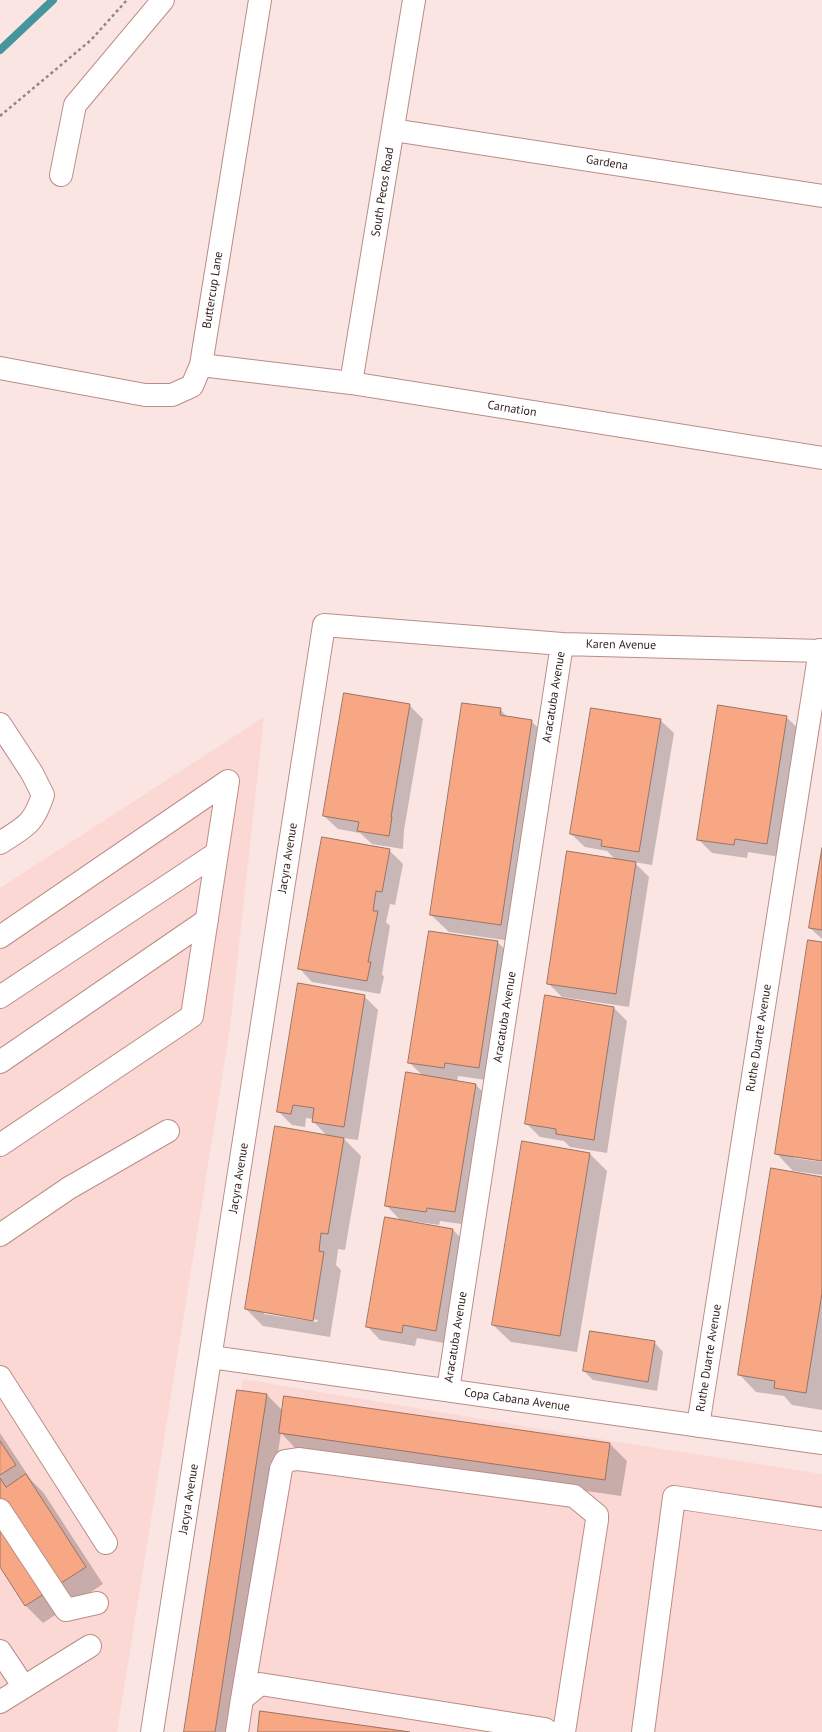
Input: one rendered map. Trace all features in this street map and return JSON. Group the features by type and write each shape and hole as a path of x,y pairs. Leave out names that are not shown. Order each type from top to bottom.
{"street":[{"path":"61,175 75,104 163,0"},
{"name":"Buttercup Lane","path":"0,368 145,395 172,395 192,386 201,365 260,0"},
{"name":"South Pecos Road","path":"352,384 414,0"},
{"name":"Gardena","path":"393,130 822,196"},
{"name":"Carnation","path":"201,365 352,384 822,458"},
{"name":"Karen Avenue","path":"324,625 562,644 821,650"},
{"name":"Jacyra Avenue","path":"152,1732 324,625"},
{"name":"Aracatuba Avenue","path":"448,1390 562,644"},
{"name":"Ruthe Duarte Avenue","path":"698,1426 821,650"},
{"path":"0,724 32,774 43,795 37,812 30,822 0,843"},
{"path":"0,937 228,781 192,1016 0,1145"},
{"path":"0,997 217,853"},
{"path":"0,1062 207,920"},
{"path":"0,1235 69,1188 168,1130"},
{"name":"Copa Cabana Avenue","path":"211,1357 822,1443"},
{"path":"0,1377 106,1543"},
{"path":"237,1732 281,1468 285,1462 298,1458 574,1496 597,1515 564,1732"},
{"path":"643,1732 674,1497 822,1519"},
{"path":"0,1510 66,1610 97,1603"},
{"path":"0,1702 90,1646"},
{"path":"0,1651 24,1687"},
{"path":"242,1699 260,1684 545,1729 548,1732"}],"path":[{"path":"0,116 91,40 127,0"}],"shaded area":[{"path":"264,717 230,1028 117,1732 0,1732 0,888"},
{"path":"243,1379 612,1441 822,1474 822,1732 185,1732"}],"building":[{"path":"344,693 410,704 389,836 357,831 359,822 323,816"},
{"path":"462,703 501,708 500,715 532,720 501,925 430,915"},
{"path":"718,705 787,716 767,844 735,839 734,845 697,840"},
{"path":"591,708 661,719 639,852 601,846 602,840 570,834"},
{"path":"322,837 390,849 382,892 376,891 373,911 378,911 368,962 371,962 367,981 298,969"},
{"path":"822,848 822,930 809,928"},
{"path":"567,851 636,862 616,994 547,984"},
{"path":"429,931 498,941 479,1068 445,1063 444,1068 408,1063"},
{"path":"808,940 822,942 822,1161 775,1154"},
{"path":"298,983 365,995 344,1127 312,1122 314,1108 293,1105 291,1114 277,1112"},
{"path":"545,995 614,1007 594,1140 556,1134 556,1129 525,1124"},
{"path":"406,1072 476,1084 455,1212 427,1208 426,1212 385,1206"},
{"path":"275,1126 344,1138 328,1234 321,1233 319,1251 324,1252 313,1321 245,1309"},
{"path":"522,1141 590,1153 560,1336 492,1325"},
{"path":"771,1168 822,1177 822,1293 806,1393 774,1388 775,1381 738,1375"},
{"path":"385,1217 453,1229 436,1331 403,1325 402,1333 366,1327"},
{"path":"590,1331 655,1341 648,1382 583,1371"},
{"path":"237,1390 267,1394 215,1732 184,1732"},
{"path":"284,1396 610,1443 605,1480 279,1433"},
{"path":"0,1441 16,1465 0,1475"},
{"path":"26,1474 86,1567 25,1606 0,1567 0,1478 6,1487"},
{"path":"260,1711 410,1732 258,1732"}],"waterway":[{"path":"0,50 53,0"}]}
